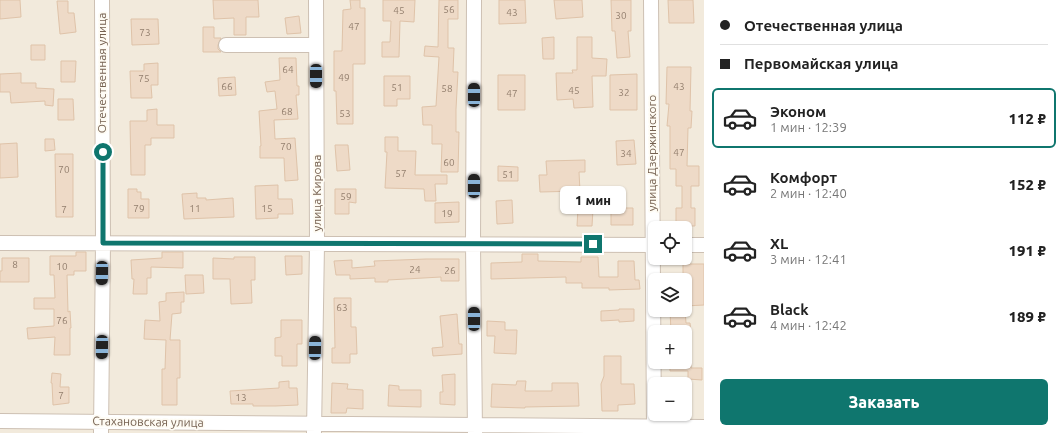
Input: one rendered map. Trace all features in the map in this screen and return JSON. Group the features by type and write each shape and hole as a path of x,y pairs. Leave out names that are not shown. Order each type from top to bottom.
{"street":[{"name":"Отечественная улица","path":"101,427 103,243 102,0"},
{"name":"улица Кирова","path":"314,428 317,244 316,0"},
{"path":"474,0 473,244 475,429"},
{"name":"улица Дзержинского","path":"651,0 654,221"},
{"path":"226,45 316,45"},
{"path":"0,242 648,245"},
{"path":"692,245 704,245"},
{"name":"улица Дзержинского","path":"654,265 654,426"},
{"name":"Стахановская улица","path":"0,421 101,427 475,429 654,426 704,427"}],"shaded area":[{"path":"0,0 704,0 704,433 0,433"}],"building":[{"path":"0,0 20,0 21,17 0,19"},
{"path":"213,0 258,0 259,17 246,17 246,35 234,35 234,18 214,19"},
{"path":"350,0 360,0 360,8 365,8 365,64 353,64 353,124 337,124 336,91 334,91 334,51 342,51 343,10 351,9"},
{"path":"383,0 415,0 414,22 400,21 399,57 382,57 382,42 390,42 391,21 383,21"},
{"path":"439,0 458,0 458,19 448,19 448,48 454,48 453,72 458,72 456,132 459,132 458,172 441,172 442,144 432,144 432,125 423,125 422,107 436,106 439,57 424,56 425,46 438,47"},
{"path":"499,0 525,0 526,23 499,24"},
{"path":"554,0 582,0 583,17 556,19"},
{"path":"611,0 631,0 631,31 628,31 630,57 617,58 615,31 612,31"},
{"path":"668,0 693,0 694,23 669,23"},
{"path":"57,1 68,1 68,13 74,13 76,32 60,34"},
{"path":"299,16 301,33 287,34 285,18"},
{"path":"131,19 158,19 159,44 132,45"},
{"path":"203,27 214,27 214,38 221,38 218,49 221,52 203,52"},
{"path":"554,37 554,59 543,59 542,38"},
{"path":"577,37 592,37 592,58 607,59 606,76 592,76 593,107 574,108 573,99 557,100 556,73 573,73 572,70 577,70"},
{"path":"31,45 45,45 45,60 31,60"},
{"path":"279,58 296,58 297,86 299,86 299,95 296,95 298,119 274,120 275,139 295,138 298,180 285,181 284,158 260,158 261,146 259,111 277,109 275,91 267,92 265,82 280,80"},
{"path":"61,61 76,61 75,82 61,82"},
{"path":"158,63 158,85 151,85 152,98 131,98 130,71 144,71 144,64"},
{"path":"667,67 691,67 690,111 692,111 691,128 688,128 687,166 699,166 699,186 691,186 691,208 695,208 695,226 692,226 692,221 676,221 676,208 682,208 682,186 676,186 676,169 670,169 670,126 667,126 669,104 666,104"},
{"path":"21,73 21,83 36,83 36,88 54,89 53,106 45,105 45,101 11,103 10,92 0,92 0,74"},
{"path":"637,74 637,110 610,110 610,75"},
{"path":"498,75 525,75 525,110 498,110"},
{"path":"384,76 410,76 410,99 397,99 397,106 384,106"},
{"path":"235,77 236,95 219,96 218,78"},
{"path":"58,99 73,99 74,120 58,120"},
{"path":"157,109 157,125 174,125 174,138 151,138 151,145 145,145 145,175 131,175 130,121 147,121 147,110"},
{"path":"385,137 398,137 398,151 416,151 415,175 447,175 447,184 435,184 436,201 425,201 424,189 385,188 387,152 385,152"},
{"path":"45,139 54,139 55,150 45,151"},
{"path":"634,140 636,164 617,165 616,141"},
{"path":"17,143 18,177 0,178 0,144"},
{"path":"335,145 348,145 350,170 337,171"},
{"path":"55,154 73,154 73,217 56,217"},
{"path":"585,160 585,172 579,172 580,191 540,192 539,175 547,175 546,161"},
{"path":"498,166 518,167 518,181 498,181"},
{"path":"278,185 278,199 292,199 293,214 278,214 278,218 256,219 255,186"},
{"path":"128,189 137,189 137,192 141,192 141,199 149,199 149,218 128,218"},
{"path":"335,189 356,189 356,203 349,202 349,214 335,214"},
{"path":"197,193 197,198 206,198 206,200 233,198 234,217 184,219 182,194"},
{"path":"512,200 513,223 497,224 496,201"},
{"path":"459,202 459,222 435,223 435,203"},
{"path":"578,208 593,209 592,226 577,226"},
{"path":"611,208 633,208 633,225 611,225"},
{"path":"76,252 86,252 86,271 74,271 74,275 67,275 68,312 70,311 71,328 70,355 54,355 55,337 28,339 27,328 54,326 54,309 34,309 34,298 55,298 54,275 50,275 50,256 76,256"},
{"path":"162,252 183,252 183,268 151,267 151,278 147,278 147,294 133,294 134,279 132,279 131,260 162,258"},
{"path":"522,254 538,254 538,261 581,262 581,257 598,257 599,277 618,277 618,261 634,261 635,280 639,280 640,289 609,290 609,288 582,288 582,283 566,283 566,277 491,279 491,263 522,262"},
{"path":"285,256 302,256 302,274 286,275"},
{"path":"234,257 255,257 255,280 251,280 252,303 231,304 230,279 213,279 213,258 234,259"},
{"path":"2,258 29,258 29,282 0,282"},
{"path":"459,259 459,281 441,281 441,277 388,280 388,282 375,282 375,278 350,279 350,275 336,275 334,261 352,260 352,268 375,266 374,261"},
{"path":"704,264 704,305 692,306 692,273 683,273 683,265"},
{"path":"185,275 203,275 204,293 186,294"},
{"path":"184,292 184,302 181,302 181,313 172,314 170,340 180,340 180,378 177,378 177,405 162,405 162,369 165,369 166,340 144,339 145,320 160,321 159,302 166,301 166,293"},
{"path":"334,298 351,298 351,327 356,327 357,354 350,354 350,363 332,363 332,348 335,348"},
{"path":"634,309 634,321 601,321 601,311"},
{"path":"457,314 459,344 462,344 462,354 433,356 432,348 443,347 440,316"},
{"path":"670,317 686,317 686,323 690,323 690,325 671,325"},
{"path":"281,320 302,320 302,344 297,344 297,366 282,366 282,356 275,356 275,338 281,337"},
{"path":"487,321 505,322 505,330 517,330 516,354 494,353 495,336 487,336"},
{"path":"604,356 621,356 621,384 634,384 635,404 618,405 618,411 602,411 601,384 604,376"},
{"path":"702,368 702,380 692,379 692,377 688,377 688,371 670,371 670,369"},
{"path":"52,373 61,374 60,387 69,387 69,403 53,405 51,383"},
{"path":"455,374 455,405 440,404 440,392 443,392 442,375"},
{"path":"289,381 289,388 297,388 298,405 253,406 253,404 231,404 230,391 279,388 279,382"},
{"path":"517,381 526,381 525,391 552,391 552,383 578,383 579,406 525,408 491,407 492,384 516,385"},
{"path":"332,383 348,384 347,389 363,390 363,409 347,408 346,413 331,413"},
{"path":"389,385 399,386 399,390 421,390 421,407 388,406"}],"route":[{"path":"103,152 103,243 593,244"}]}
